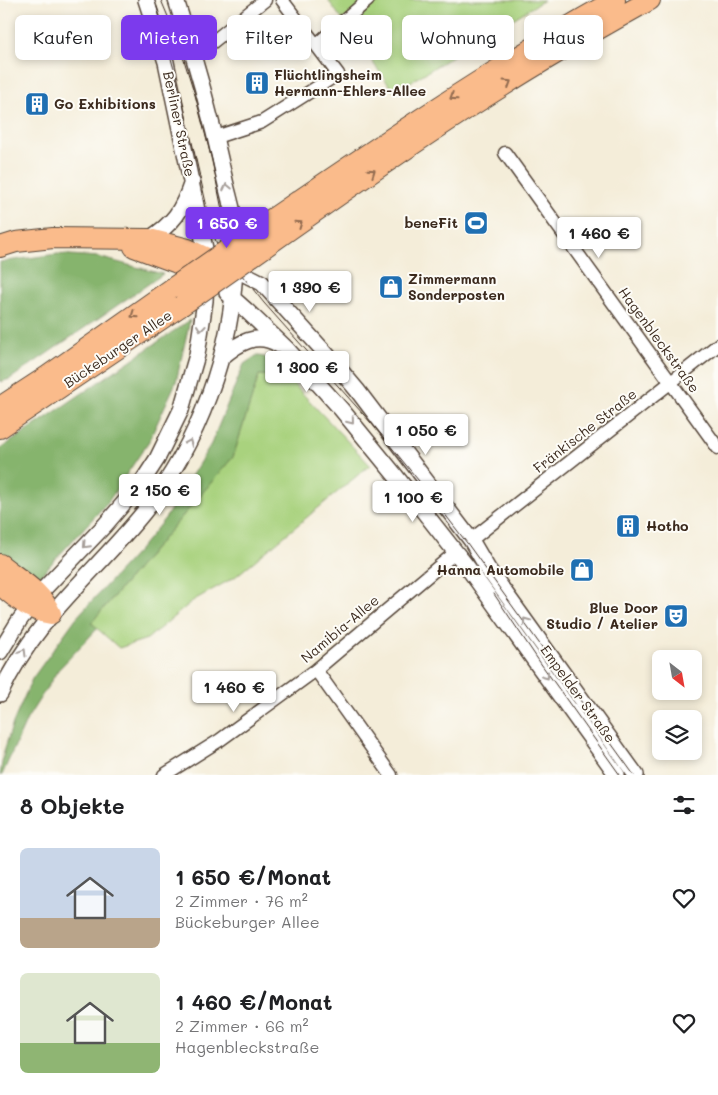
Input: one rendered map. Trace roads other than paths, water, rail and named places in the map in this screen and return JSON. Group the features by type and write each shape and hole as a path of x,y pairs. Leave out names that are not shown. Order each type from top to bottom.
{"highway":[{"name":"Bückeburger Allee","path":"0,428 47,387 174,287 257,229 487,75 563,28 615,0"},
{"name":"Bückeburger Allee","path":"0,407 47,387 181,306 381,166 481,100 572,43 650,0"},
{"path":"0,247 16,242 53,238 149,239 188,249 207,258"},
{"path":"103,238 139,248 207,280"},
{"path":"0,392 47,387"},
{"path":"0,436 47,387"},
{"path":"0,564 34,601"},
{"path":"0,585 34,601 47,603 51,614"}],"street":[{"name":"Berliner Straße","path":"0,652 34,601 142,482 157,459 181,410 197,355 207,280 207,258 166,62 146,0"},
{"path":"176,0 181,15"},
{"path":"217,39 265,0"},
{"path":"216,137 262,122 338,74 282,0"},
{"path":"316,45 368,0"},
{"path":"0,694 24,650 51,614 125,534 158,495 186,451 207,402 221,358 233,298 237,238 216,137 195,60"},
{"name":"Hagenbleckstraße","path":"504,153 718,448"},
{"path":"149,239 169,226 187,196 192,182"},
{"path":"189,270 237,238"},
{"path":"207,258 235,269"},
{"name":"Empelder Straße","path":"235,269 262,282 357,390 471,540 488,569 636,775"},
{"name":"Empelder Straße","path":"207,280 233,298 287,349 341,409 456,552 617,775"},
{"path":"221,358 233,348 249,340 264,338 287,349"},
{"name":"Fränkische Straße","path":"471,540 718,345"},
{"path":"456,552 471,540"},
{"name":"Namibia-Allee","path":"164,775 220,740 316,670 456,552"},
{"path":"316,670 391,775"}],"tram line":[{"path":"161,0 177,38 195,95 212,160 227,235 237,269 264,303 380,433 427,491 467,543 634,775"},
{"path":"157,7 182,99 213,233 219,250 235,277"},
{"path":"494,594 620,775"}],"place":[{"name":"Flüchtlingsheim Hermann-Ehlers-Allee","path":"257,83"},
{"name":"Go Exhibitions","path":"37,104"},
{"name":"beneFit","path":"476,223"},
{"name":"Zimmermann Sonderposten","path":"391,287"},
{"name":"Hotho","path":"628,526"},
{"name":"Hanna Automobile","path":"582,570"},
{"name":"Blue Door Studio / Atelier","path":"676,616"}]}
